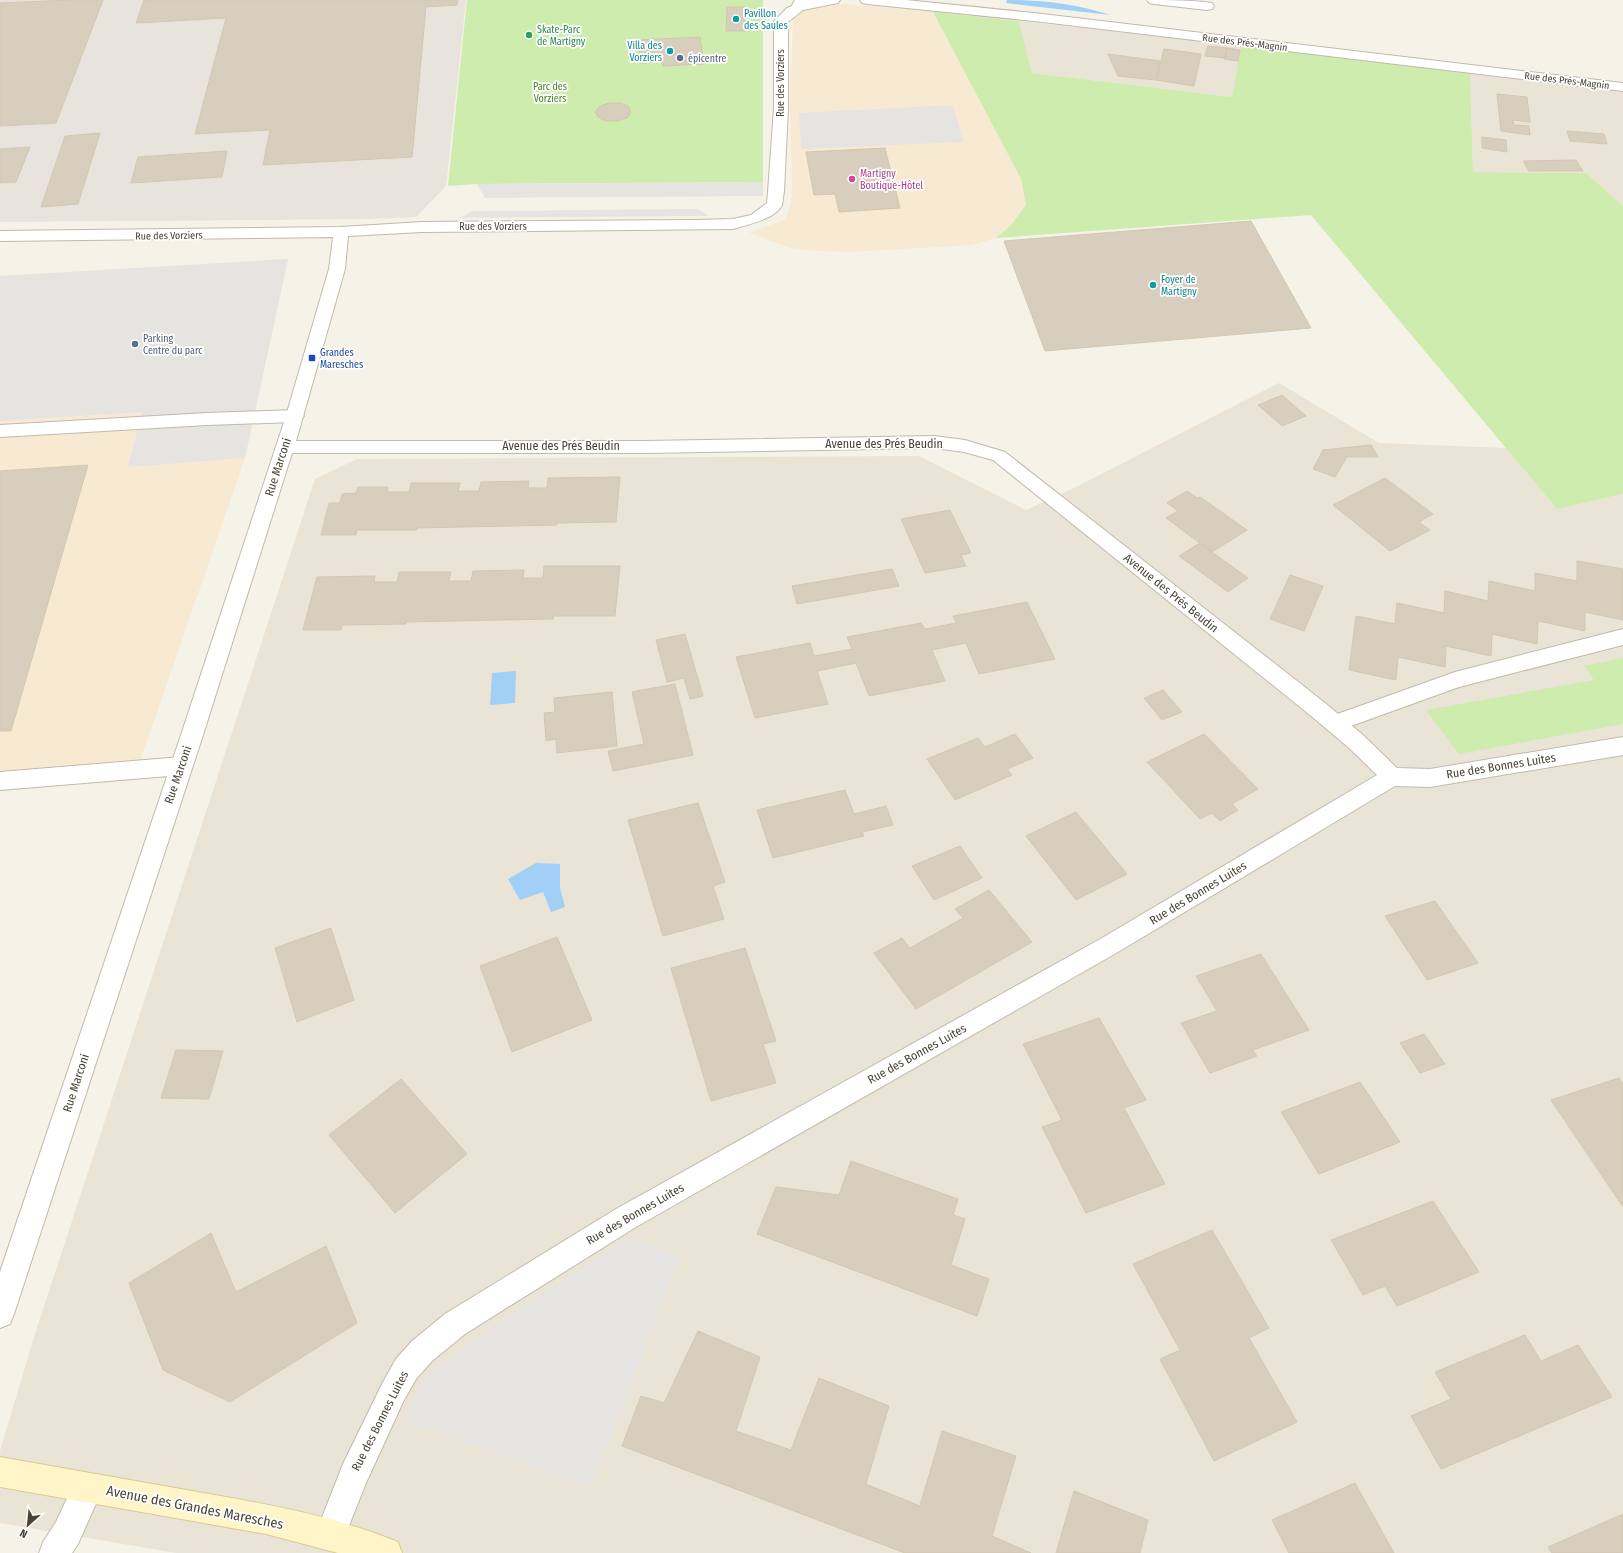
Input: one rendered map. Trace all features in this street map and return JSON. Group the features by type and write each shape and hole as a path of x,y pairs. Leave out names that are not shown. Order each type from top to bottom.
{"main road":[{"name":"Avenue des Grandes Maresches","path":"0,1472 266,1519 330,1535 387,1553"}],"street":[{"path":"800,3 833,0"},
{"name":"Rue des Prés-Magnin","path":"867,0 1042,18 1623,87"},
{"path":"1154,0 1207,6"},
{"name":"Rue des Vorziers","path":"0,236 340,232 422,227 702,225 733,224 757,218 774,205 781,108 780,21 788,11 800,3"},
{"name":"Rue Marconi","path":"0,1314 295,416 337,269 340,232"},
{"path":"0,431 207,419 295,416"},
{"name":"Avenue des Prés Beudin","path":"284,447 646,447 934,442 965,446 999,456 1336,724 1369,753 1392,777"},
{"path":"1336,724 1455,680 1623,637"},
{"name":"Rue des Bonnes Luites","path":"330,1535 356,1469 393,1392 406,1369 422,1351 455,1324 626,1218 1110,945 1392,777 1430,778 1618,753"},
{"path":"0,781 181,766"},
{"path":"54,1553 67,1533 88,1488"}],"shaded area":[{"path":"0,0 466,0 446,186 416,217 369,219 0,222"},
{"path":"845,4 933,12 1021,179 1026,205 1011,225 996,238 972,245 850,252 791,248 749,233 786,219 792,197 790,101 793,19 801,12 815,8"},
{"path":"1019,21 1241,45 1232,97 1032,73"},
{"path":"1470,73 1623,90 1623,206 1586,173 1473,172"},
{"path":"953,105 963,142 801,149 799,113"},
{"path":"763,182 763,196 485,198 477,184"},
{"path":"698,209 709,216 460,218 472,211"},
{"path":"288,259 245,458 134,779 0,790 0,276"},
{"name":"Parking Centre du parc","path":"288,259 245,458 128,467 142,412 0,421 0,276"},
{"path":"1279,383 1379,443 1506,448 1557,509 1623,494 1623,1553 176,1553 0,1523 0,1451 34,1337 315,479 357,459 919,456 1026,510 1076,487"},
{"path":"628,1237 680,1257 591,1487 403,1420 426,1375"}],"green space":[{"name":"Parc des Vorziers","path":"467,0 763,0 763,182 477,184 448,186"},
{"path":"933,12 1019,21 1032,73 1232,97 1241,45 1470,73 1473,172 1586,173 1623,206 1623,494 1557,509 1311,215 996,238 1011,225 1026,205 1021,179"},
{"path":"1623,658 1623,724 1459,754 1426,710 1594,680 1584,666"}],"water":[{"path":"1007,0 1059,3 1110,15 1006,3"},
{"path":"516,671 515,703 490,705 492,673"},
{"path":"536,863 560,864 560,888 565,907 551,912 543,892 520,900 508,879"}],"building":[{"path":"103,0 56,123 0,126 0,3"},
{"path":"144,0 458,0 457,5 426,7 412,157 263,165 270,130 195,134 226,18 136,23"},
{"name":"Pavillon des Saules","path":"727,7 745,7 745,31 726,31"},
{"name":"Villa des Vorziers","path":"700,37 704,64 663,66 662,62 640,63 638,40"},
{"path":"1208,46 1227,48 1225,58 1205,56"},
{"path":"1227,48 1240,50 1238,61 1224,59"},
{"path":"1164,49 1201,54 1194,86 1156,80"},
{"path":"1108,54 1160,61 1156,80 1118,76"},
{"path":"1497,94 1527,97 1530,122 1513,120 1514,125 1529,126 1530,135 1501,131"},
{"path":"609,103 621,103 629,107 631,112 627,118 617,121 606,121 598,117 595,112 600,106"},
{"path":"1567,131 1604,134 1607,144 1570,141"},
{"path":"100,133 78,204 41,207 65,136"},
{"path":"1482,137 1506,140 1507,152 1482,148"},
{"path":"30,147 16,182 0,183 0,149"},
{"name":"Martigny Boutique-Hôtel","path":"885,148 900,208 839,212 835,194 814,195 806,152"},
{"path":"227,151 222,177 131,183 138,157"},
{"path":"1576,160 1583,171 1529,171 1523,161"},
{"name":"Foyer de Martigny","path":"1251,221 1311,328 1045,351 1004,241"},
{"path":"1282,395 1306,416 1282,426 1258,405"},
{"path":"1371,445 1378,457 1347,457 1335,477 1313,469 1323,450"},
{"path":"88,465 11,731 0,731 0,471"},
{"path":"620,477 616,522 557,523 557,525 417,528 417,530 357,530 356,535 321,535 329,503 340,503 342,494 356,493 358,487 388,487 387,492 409,492 411,483 460,483 458,491 479,491 481,482 529,481 528,488 547,488 548,478"},
{"path":"1385,478 1433,514 1419,522 1430,530 1390,551 1333,505"},
{"path":"1187,491 1197,498 1200,497 1247,530 1212,552 1166,518 1178,511 1167,503"},
{"path":"950,510 971,553 961,555 966,566 925,573 901,519"},
{"path":"1200,543 1248,578 1228,592 1179,556"},
{"path":"1577,561 1623,569 1623,620 1585,612 1585,631 1538,621 1537,644 1492,634 1491,656 1446,646 1445,667 1398,657 1396,680 1349,670 1356,616 1395,624 1397,603 1444,613 1445,591 1488,601 1489,581 1535,591 1535,573 1577,581"},
{"path":"544,566 620,566 615,616 554,616 553,619 406,622 406,624 342,625 341,630 303,630 317,577 375,576 374,582 397,582 399,572 451,572 449,581 471,581 473,571 524,570 523,578 543,578"},
{"path":"892,569 899,586 797,604 792,586"},
{"path":"1290,575 1323,586 1304,631 1270,619"},
{"path":"1027,602 1055,659 979,674 966,643 932,650 945,681 869,696 856,663 817,671 828,704 755,718 736,657 810,643 814,656 852,649 847,637 921,623 925,629 956,623 953,616"},
{"path":"685,634 703,696 690,699 684,678 667,682 656,640"},
{"path":"675,684 693,755 613,771 608,751 644,744 632,692"},
{"path":"1163,690 1182,712 1162,720 1144,698"},
{"path":"612,692 617,746 557,753 556,739 546,741 544,713 555,712 554,698"},
{"path":"1015,734 1033,758 1007,769 1012,775 955,800 927,759 978,738 985,747"},
{"path":"1204,734 1258,789 1232,804 1238,810 1220,821 1212,813 1200,819 1147,762"},
{"path":"845,790 854,814 886,806 893,825 862,832 864,836 773,858 757,810"},
{"path":"698,803 725,882 713,886 724,919 663,936 628,820"},
{"path":"1076,812 1127,874 1076,900 1026,836"},
{"path":"960,846 982,878 934,900 912,866"},
{"path":"989,890 1032,942 916,1009 874,953 902,938 910,948 963,918 955,909"},
{"path":"1435,901 1478,963 1427,980 1385,916"},
{"path":"331,928 354,1000 297,1022 275,948"},
{"path":"557,937 592,1020 512,1052 480,966"},
{"path":"745,948 776,1041 763,1044 776,1083 711,1101 671,968"},
{"path":"1261,954 1309,1030 1253,1050 1257,1056 1210,1073 1181,1023 1217,1011 1196,976"},
{"path":"1099,1018 1146,1100 1124,1108 1165,1184 1086,1213 1042,1127 1062,1120 1023,1044"},
{"path":"1424,1034 1445,1064 1420,1073 1400,1043"},
{"path":"176,1050 223,1051 209,1099 161,1098"},
{"path":"1619,1078 1623,1084 1623,1207 1551,1100"},
{"path":"401,1079 467,1154 395,1213 329,1135"},
{"path":"1360,1082 1400,1142 1319,1174 1281,1112"},
{"path":"851,1161 958,1199 953,1215 965,1219 951,1265 989,1279 977,1316 757,1234 776,1187 839,1195"},
{"path":"1433,1201 1479,1272 1397,1306 1385,1286 1363,1295 1331,1240"},
{"path":"1212,1230 1269,1328 1249,1338 1297,1422 1214,1461 1160,1359 1180,1350 1133,1264"},
{"path":"211,1233 236,1292 326,1246 357,1323 230,1402 163,1370 129,1283"},
{"path":"698,1331 760,1357 736,1431 791,1450 819,1378 889,1406 866,1484 920,1506 942,1431 1016,1456 992,1536 1031,1553 905,1553 622,1446 641,1396 664,1403"},
{"path":"1525,1335 1541,1361 1578,1345 1612,1397 1441,1469 1411,1416 1451,1399 1435,1372"},
{"path":"1355,1483 1394,1553 1289,1553 1272,1520"},
{"path":"1074,1491 1148,1520 1140,1553 1056,1553"},
{"path":"1623,1514 1623,1553 1552,1553 1548,1547"}],"place":[{"name":"Pavillon des Saules","path":"736,19"},
{"name":"Skate-Parc de Martigny","path":"529,35"},
{"name":"Villa des Vorziers","path":"670,51"},
{"name":"épicentre","path":"680,58"},
{"name":"Martigny Boutique-Hôtel","path":"852,179"},
{"name":"Foyer de Martigny","path":"1153,285"},
{"name":"Parking Centre du parc","path":"135,344"},
{"name":"Grandes Maresches","path":"312,358"}]}
